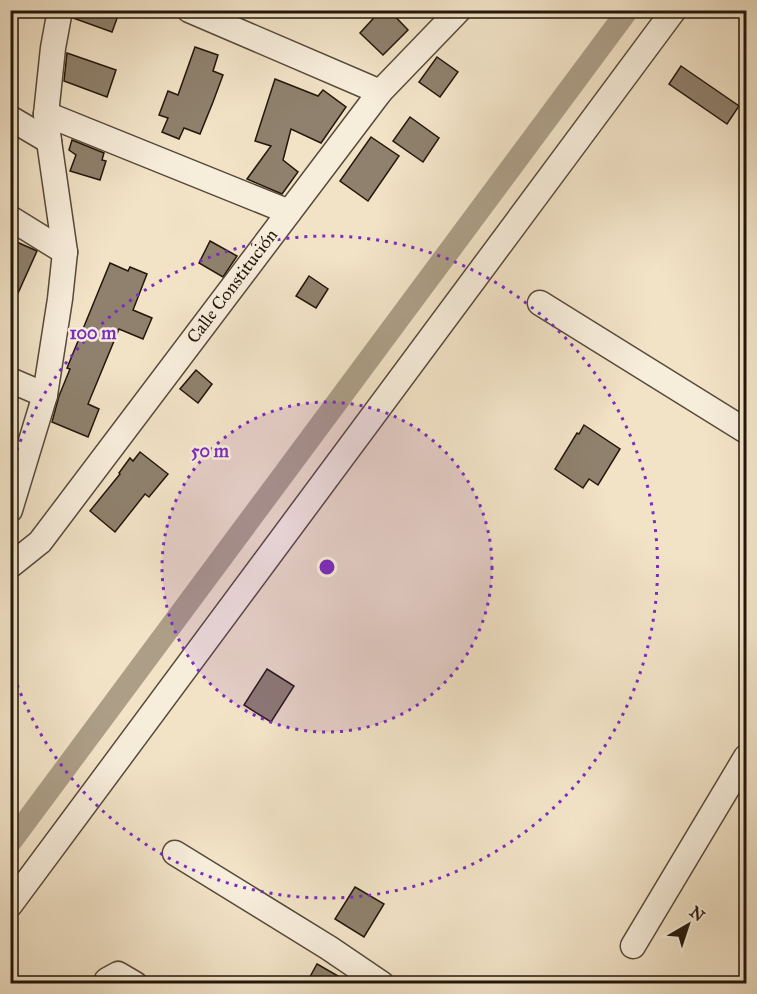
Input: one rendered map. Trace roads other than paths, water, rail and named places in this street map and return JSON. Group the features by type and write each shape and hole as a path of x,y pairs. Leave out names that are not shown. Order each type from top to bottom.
{"street":[{"path":"10,510 19,453 45,394 65,252 46,114 53,48 60,10"},
{"path":"189,10 380,92"},
{"path":"10,905 674,10"},
{"name":"Calle Constitución","path":"10,566 40,542 380,92 455,12"},
{"path":"46,114 289,212"},
{"path":"10,118 49,141"},
{"path":"10,218 65,252"},
{"path":"540,303 747,431"},
{"path":"10,380 45,394"},
{"path":"633,946 747,757"},
{"path":"175,853 382,984"},
{"path":"107,984 107,980 118,974 135,984"}],"waterway":[{"path":"10,843 628,10"}]}
